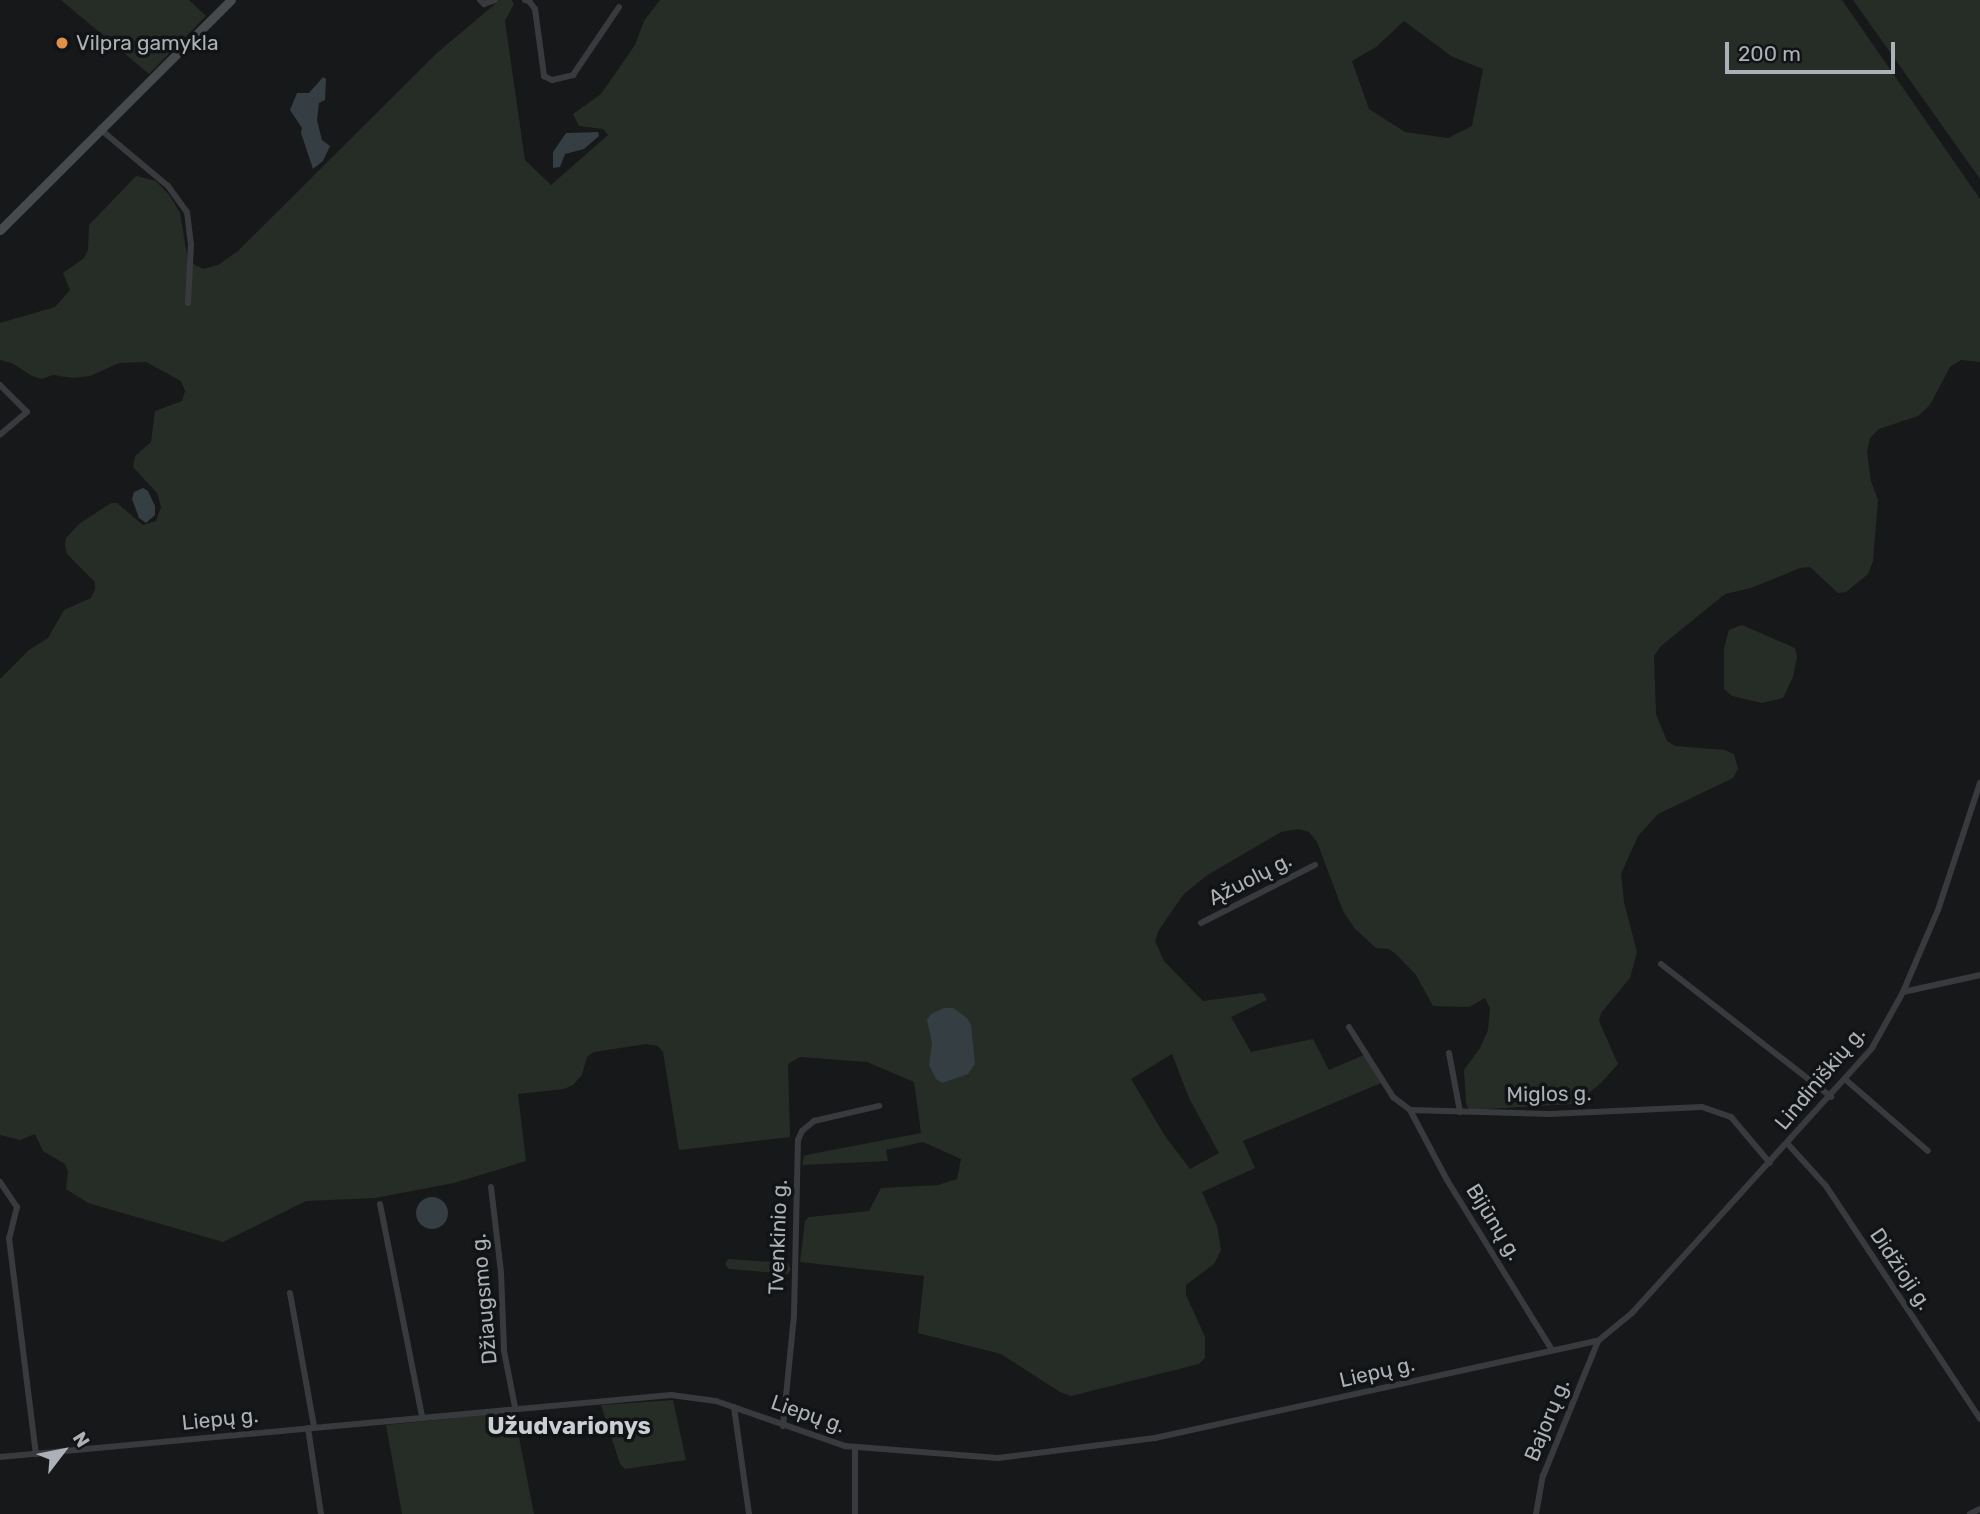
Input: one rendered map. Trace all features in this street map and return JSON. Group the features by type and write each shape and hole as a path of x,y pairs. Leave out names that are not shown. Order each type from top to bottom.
{"main road":[{"path":"0,230 231,0"}],"street":[{"path":"480,0 484,4 495,0"},
{"path":"525,0 530,1 535,9 544,76 552,80 573,75 619,7"},
{"path":"100,129 168,186 183,205 190,221 188,303"},
{"path":"0,385 27,412 0,435"},
{"name":"Lindiniškių g.","path":"1598,1341 1632,1313 1846,1080 1872,1048 1903,992 1946,890 1980,783"},
{"name":"Ąžuolų g.","path":"1201,923 1315,865"},
{"path":"1661,964 1830,1097"},
{"path":"1903,992 1980,975"},
{"path":"1349,1027 1393,1097 1410,1110"},
{"path":"1449,1053 1460,1112"},
{"path":"1846,1080 1928,1151"},
{"name":"Tvenkinio g.","path":"783,1426 794,1315 799,1140 802,1131 814,1121 879,1106"},
{"name":"Miglos g.","path":"1410,1110 1550,1114 1702,1107 1731,1117 1770,1163"},
{"name":"Bijūnų g.","path":"1410,1110 1447,1180 1552,1350"},
{"name":"Didžioji g.","path":"1787,1143 1826,1186 1980,1419"},
{"path":"0,1182 17,1207 9,1238 36,1454"},
{"name":"Džiaugsmo g.","path":"491,1187 501,1272 504,1351 515,1407"},
{"path":"380,1204 422,1416"},
{"path":"290,1293 311,1427 321,1514"},
{"name":"Liepų g.","path":"0,1457 515,1407 671,1395 692,1396 734,1407 783,1426 855,1447 998,1458 1146,1439 1598,1341"},
{"name":"Bajorų g.","path":"1536,1514 1543,1476 1598,1341"},
{"path":"734,1407 749,1514"},
{"path":"855,1447 855,1514"},
{"path":"1970,1514 1980,1509"}],"shaded area":[{"path":"61,0 189,0 206,16 149,74"},
{"path":"500,0 511,0 514,4 505,21 525,160 551,185 608,135 603,129 579,126 573,114 601,94 635,45 644,21 660,0 1842,0 1980,199 1980,362 1961,360 1950,367 1930,405 1918,416 1879,429 1870,438 1867,452 1871,481 1878,500 1873,561 1868,574 1846,592 1838,593 1810,567 1800,568 1751,588 1725,594 1661,646 1654,656 1656,714 1667,741 1675,746 1725,750 1734,754 1738,769 1733,778 1658,814 1638,836 1621,874 1624,902 1637,952 1630,978 1601,1013 1599,1021 1618,1064 1600,1084 1574,1104 1469,1110 1466,1103 1464,1070 1480,1048 1488,1030 1490,1008 1485,998 1469,1007 1433,1006 1416,975 1396,954 1389,949 1376,948 1355,929 1343,911 1317,842 1309,832 1298,829 1281,832 1206,876 1183,895 1159,930 1155,941 1164,961 1203,1001 1263,993 1267,1000 1231,1017 1251,1052 1313,1039 1329,1070 1364,1055 1381,1083 1243,1141 1255,1168 1202,1192 1217,1226 1221,1250 1214,1264 1186,1285 1186,1295 1205,1337 1205,1358 1199,1364 1071,1396 1060,1392 1001,1354 918,1333 924,1276 800,1262 805,1221 809,1217 869,1211 881,1188 938,1185 957,1179 961,1159 923,1142 886,1150 888,1161 802,1165 804,1156 811,1154 921,1133 914,1082 867,1062 800,1057 788,1064 790,1137 679,1150 663,1052 658,1046 646,1044 594,1052 587,1057 582,1075 573,1085 564,1089 518,1094 526,1161 454,1183 375,1198 306,1201 223,1242 88,1203 66,1189 68,1172 65,1164 43,1151 35,1134 20,1140 0,1135 0,679 29,650 48,638 64,610 91,598 95,582 67,554 65,546 66,538 79,524 111,503 117,503 143,525 156,521 161,507 157,493 133,467 135,456 151,442 155,411 182,401 185,391 181,381 146,362 119,363 90,376 73,378 53,375 42,379 32,376 12,363 0,360 0,323 55,307 70,290 63,273 84,258 88,250 89,225 136,176 156,181 170,196 180,213 188,261 203,269 218,265 238,251 438,52","holes":["1404,21 1451,56 1483,69 1472,126 1448,138 1405,132 1369,109 1352,61 1376,47","1172,1054 1189,1098 1219,1153 1190,1169 1165,1136 1131,1079"]},
{"path":"1853,0 1980,0 1980,179"},
{"path":"323,77 326,79 325,100 319,103 317,120 322,140 330,146 323,161 313,169 301,133 302,128 290,110 297,93 309,93"},
{"path":"598,132 599,136 584,149 565,154 560,167 553,168 553,152 566,133"},
{"path":"143,488 148,491 155,506 155,515 146,523 139,518 132,499 134,492"},
{"path":"1742,625 1795,648 1797,657 1793,677 1783,698 1762,703 1732,696 1724,689 1724,648 1729,630"},
{"path":"944,1008 953,1008 967,1018 971,1025 975,1064 968,1074 942,1083 936,1079 929,1065 932,1043 927,1020 931,1014"},
{"path":"432,1197 443,1202 448,1213 443,1224 432,1229 421,1224 416,1213 421,1202"},
{"path":"728,1259 788,1263 791,1269 788,1274 729,1269 725,1264"},
{"path":"673,1400 686,1460 625,1469 620,1464 601,1405"},
{"path":"514,1412 534,1514 402,1514 386,1425"}],"place":[{"name":"Vilpra gamykla","path":"62,43"}],"district":[{"name":"Užudvarionys","path":"569,1427"}]}
